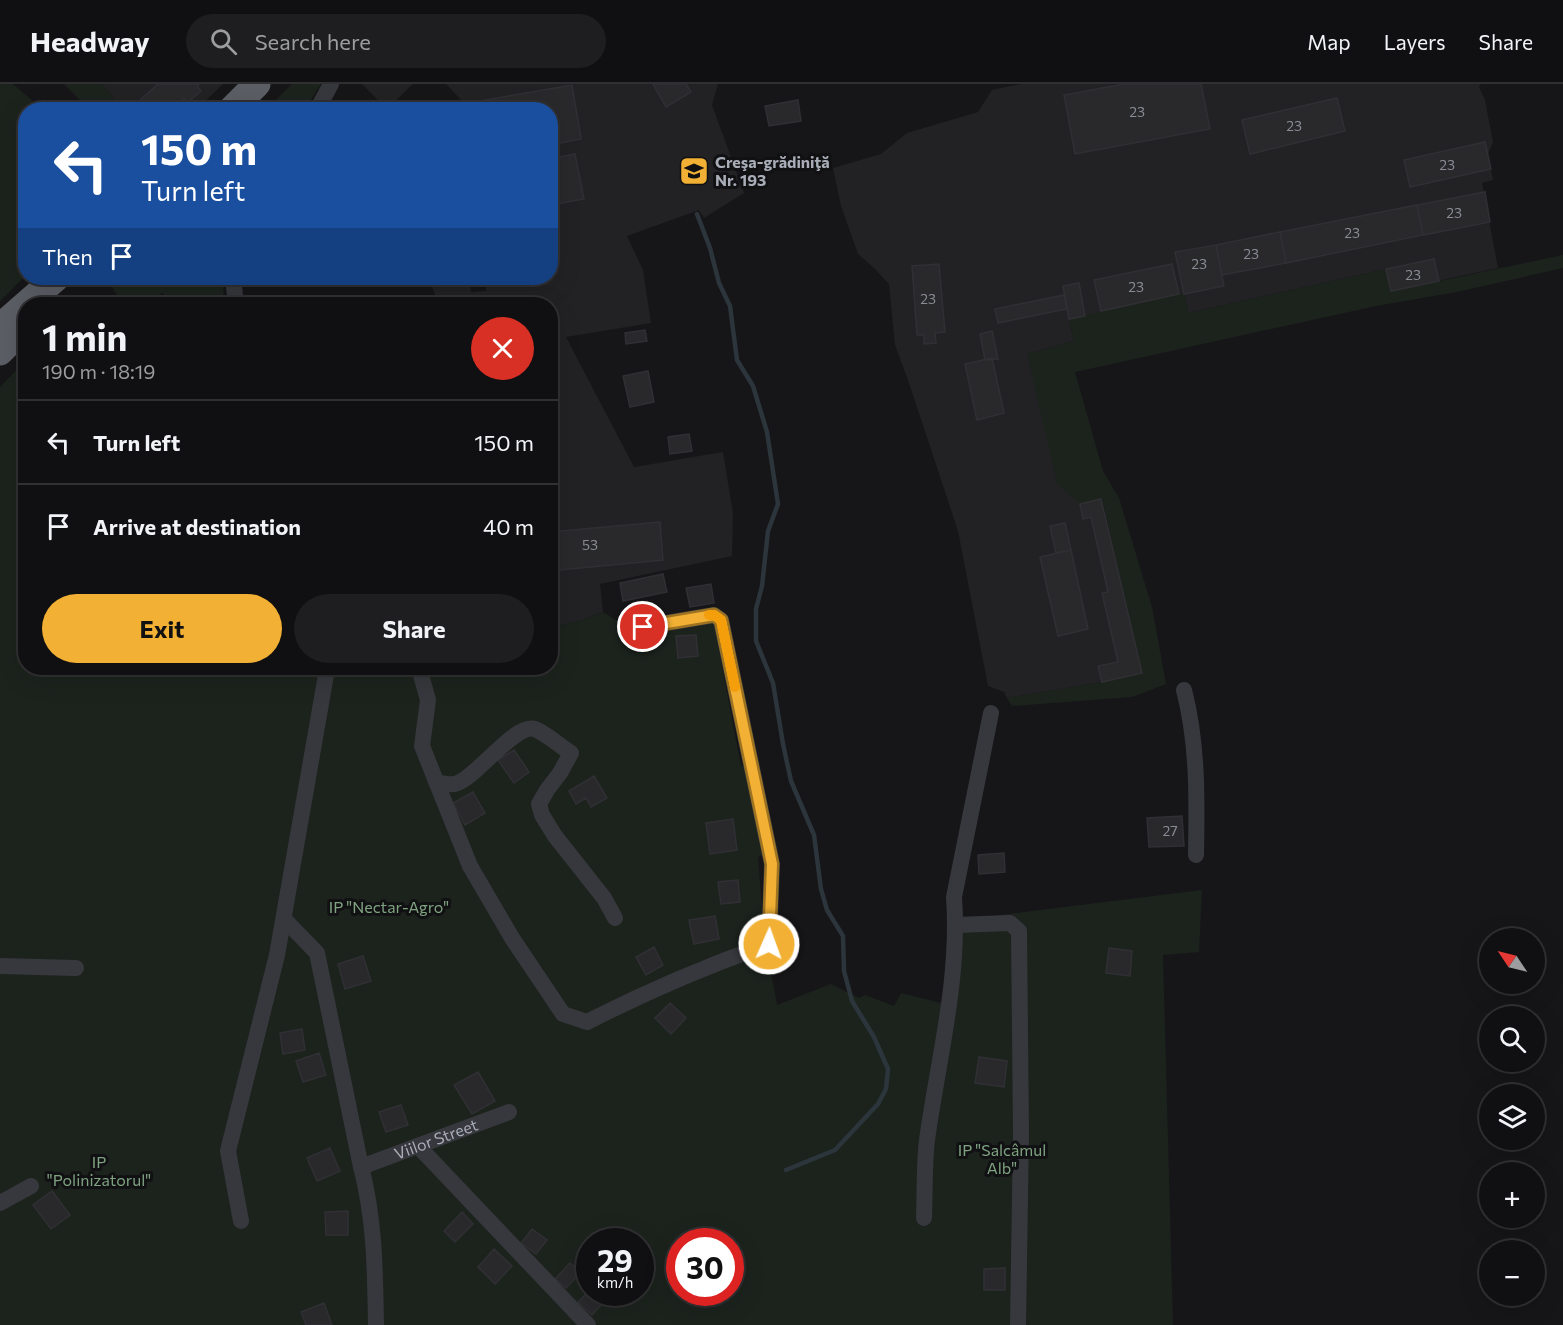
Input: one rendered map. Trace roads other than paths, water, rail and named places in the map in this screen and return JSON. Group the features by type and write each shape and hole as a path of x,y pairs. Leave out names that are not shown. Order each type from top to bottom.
{"highway":[{"path":"239,102 257,84"},
{"path":"34,297 48,285"},
{"path":"49,297 59,285"},
{"path":"0,327 18,311"},
{"path":"0,352 18,333"}],"street":[{"path":"321,102 331,84"},
{"path":"421,675 428,700 422,746 470,866 486,896 563,1014 586,1022 700,969 769,944 772,864 721,620 714,615 702,615 643,627"},
{"path":"242,1221 228,1151 277,955 326,675"},
{"path":"1184,690 1188,704 1197,786 1196,855"},
{"path":"924,1218 927,1143 947,1016 956,925 954,897 991,713"},
{"path":"436,782 454,784 466,778 526,729 534,729 571,753 539,804 542,815 555,836 604,898 615,918"},
{"path":"284,920 317,953 369,1198 374,1240 376,1325"},
{"path":"956,925 1010,922 1019,931 1021,1133 1018,1325"},
{"path":"0,966 76,968"},
{"name":"Viilor Street","path":"361,1167 509,1112"},
{"path":"418,1146 588,1325"},
{"path":"0,1203 31,1186"}],"waterway":[{"path":"697,214 710,248 719,283 730,306 737,360 753,386 767,432 778,504 768,531 762,586 756,609 756,641 773,683 791,781 814,835 821,889 827,910 843,936 844,971 852,1001 874,1037 888,1069 886,1089 878,1104 835,1150 786,1170"}],"place":[{"name":"Creşa-grădiniţă Nr. 193","path":"694,171"}],"park label":[{"name":"IP \"Nectar-Agro\"","path":"389,907"},
{"name":"IP \"Salcâmul Alb\"","path":"1002,1159"},
{"name":"IP \"Polinizatorul\"","path":"99,1171"}]}
